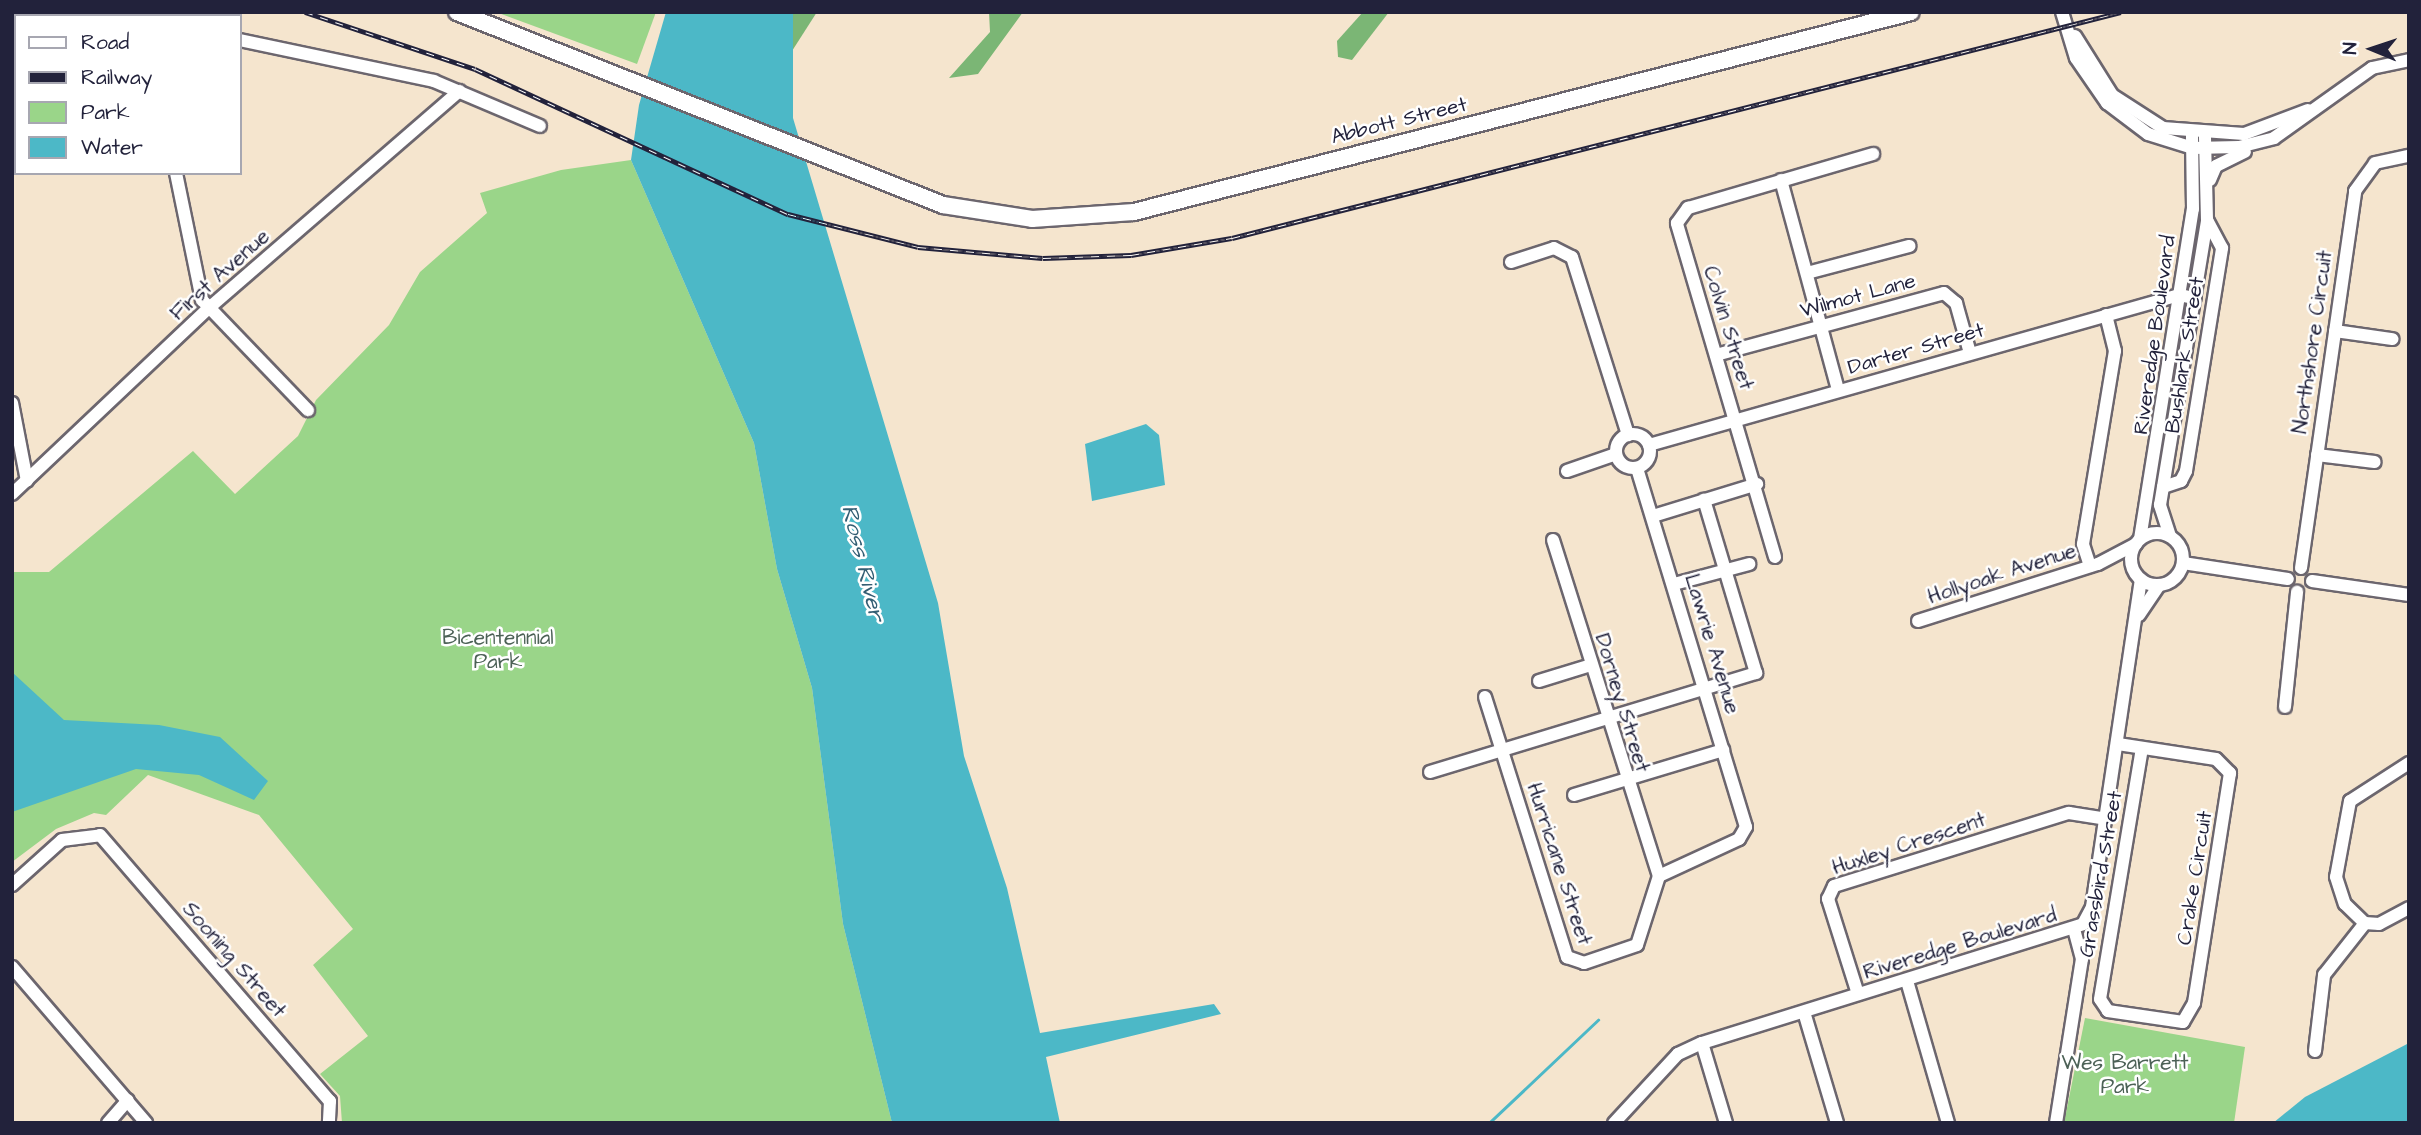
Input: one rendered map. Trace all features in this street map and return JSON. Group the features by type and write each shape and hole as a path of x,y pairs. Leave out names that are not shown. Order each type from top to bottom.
{"main road":[{"name":"Abbott Street","path":"457,12 626,75 895,186 987,215 1032,219 1134,212 1911,12"}],"street":[{"path":"12,12 66,14"},
{"path":"2062,12 2076,58 2107,103 2140,130 2199,142 2249,146 2288,131"},
{"path":"2068,12 2089,65 2112,95 2148,122 2199,142 2262,130 2325,103"},
{"path":"242,40 459,92 540,126"},
{"path":"2209,181 2224,160 2271,145 2372,68 2409,60"},
{"name":"First Avenue","path":"12,494 210,307 459,92"},
{"name":"Riveredge Boulevard","path":"2170,536 2161,515 2163,487 2207,220 2209,181 2199,142"},
{"name":"Riveredge Boulevard","path":"2138,541 2195,194 2199,142"},
{"path":"1838,390 1782,180 1873,154"},
{"name":"Northshore Circuit","path":"2301,568 2357,183 2375,163 2409,156"},
{"path":"176,175 193,279 210,307 308,410"},
{"name":"Colvin Street","path":"1775,557 1757,484 1678,230 1679,216 1688,208 1782,180"},
{"name":"Bushlark Street","path":"2163,487 2183,478 2190,444 2222,248 2207,220"},
{"path":"1807,274 1909,246"},
{"path":"1511,262 1554,248 1572,257 1628,435 1649,445 1649,456 1637,468 1621,464 1616,454"},
{"name":"Wilmot Lane","path":"1716,355 1944,293 1956,303 1970,353"},
{"name":"Darter Street","path":"1649,445 2179,295 2195,298"},
{"path":"2106,315 2115,351 2083,544 2094,565 2137,574 2159,585 2172,580 2183,563"},
{"path":"2335,331 2392,339"},
{"path":"12,402 27,481"},
{"path":"1567,471 1616,454 1628,435"},
{"path":"2317,455 2375,462"},
{"name":"Lawrie Avenue","path":"1637,468 1705,688 1744,831 1659,876"},
{"path":"1653,516 1757,484"},
{"path":"1430,772 1756,673 1704,500"},
{"path":"2137,574 2138,541 2170,536 2183,563"},
{"name":"Dorney Street","path":"1553,540 1606,719 1659,876"},
{"name":"Hollyoak Avenue","path":"1918,621 2094,565 2138,541"},
{"path":"2183,563 2288,579 2297,592 2285,708"},
{"path":"1674,583 1749,564"},
{"path":"2288,579 2301,568 2312,581 2409,595"},
{"name":"Riveredge Boulevard","path":"1614,1123 1678,1054 1702,1043 2074,929 2092,907 2139,615 2137,574"},
{"path":"2297,592 2312,581"},
{"name":"Riveredge Boulevard","path":"2139,615 2159,585"},
{"path":"1539,681 1591,665"},
{"path":"1485,697 1502,750"},
{"name":"Crake Circuit","path":"2102,1006 2177,1022 2190,1017 2230,780 2222,761 2118,744"},
{"name":"Grassbird Street","path":"2102,1006 2142,748"},
{"name":"Hurricane Street","path":"1502,750 1570,961 1584,963 1637,945 1659,876"},
{"path":"1574,795 1723,750"},
{"path":"2409,763 2357,795 2344,814 2336,877 2345,904 2365,923 2379,924 2409,908"},
{"name":"Huxley Crescent","path":"1858,994 1828,899 1834,886 2069,813 2106,819"},
{"name":"Sooning Street","path":"12,885 62,840 100,835 330,1101 330,1118"},
{"path":"2315,1051 2325,975 2365,923"},
{"path":"2056,1123 2082,959 2074,929"},
{"path":"15,976 146,1123"},
{"path":"1907,981 1948,1123"},
{"path":"1804,1012 1837,1123"},
{"path":"1702,1043 1726,1123"},
{"path":"108,1123 128,1100"}],"green space":[{"path":"496,12 656,12 637,64"},
{"path":"793,12 817,12 792,51 791,21"},
{"path":"989,12 1023,12 978,74 949,78 990,32"},
{"path":"1363,12 1389,12 1352,60 1338,57 1337,41"},
{"name":"Bicentennial Park","path":"631,160 754,443 777,569 812,688 843,924 892,1123 342,1123 340,1096 320,1074 368,1036 313,965 353,929 259,815 148,775 106,815 94,813 56,829 12,862 12,572 49,572 193,451 235,494 298,436 316,400 389,325 420,272 487,213 480,193 561,170"},
{"name":"Wes Barrett Park","path":"2085,1018 2245,1047 2234,1123 2064,1123"}],"water":[{"name":"Ross River","path":"666,12 793,12 793,118 938,603 964,756 1007,888 1040,1033 1214,1004 1221,1014 1046,1057 1060,1123 892,1123 843,924 812,688 777,569 754,443 631,160 639,105"},
{"path":"1146,424 1159,435 1165,485 1092,501 1085,444"},
{"path":"12,672 64,720 159,725 220,737 268,781 254,800 199,775 136,769 12,812"},
{"path":"2409,1043 2409,1123 2273,1123 2305,1097"}],"waterway":[{"path":"1489,1123 1598,1020"}],"railway":[{"path":"305,12 475,69 788,214 918,247 1043,258 1131,255 1232,238 2121,12"}]}
